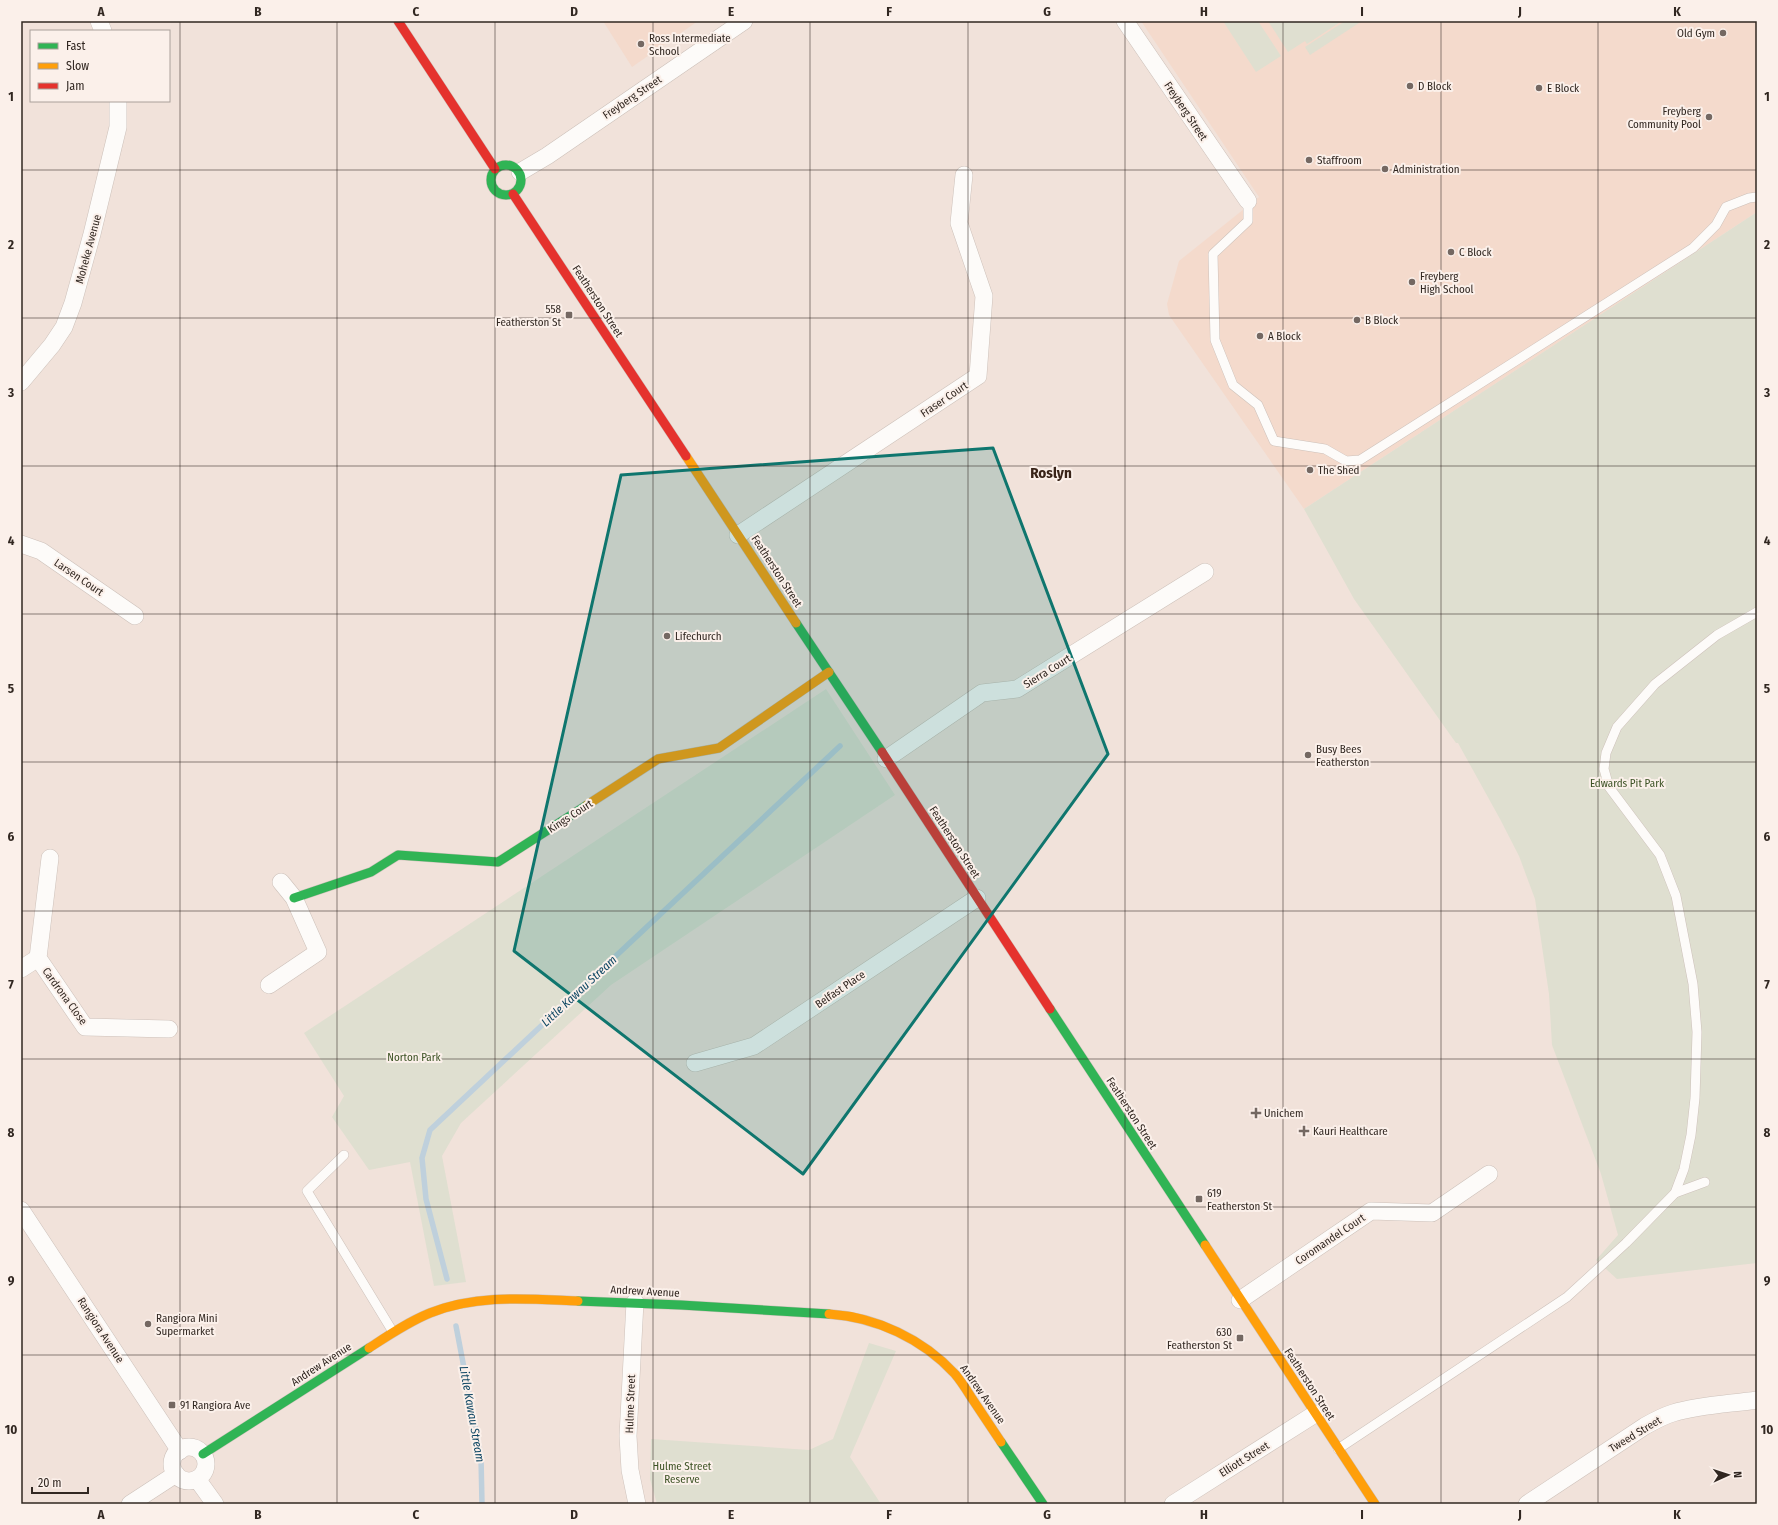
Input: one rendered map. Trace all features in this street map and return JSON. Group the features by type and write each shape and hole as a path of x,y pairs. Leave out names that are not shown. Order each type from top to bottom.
{"main road":[{"path":"398,21 495,169"},
{"path":"500,165 511,165 520,172 522,182 520,187 513,194 502,195 493,188 491,178 495,169 500,165"},
{"name":"Featherston Street","path":"513,194 829,672 1375,1504"},
{"name":"Kings Court","path":"294,898 371,872 398,855 498,862 658,759 719,748 829,672"},
{"name":"Andrew Avenue","path":"203,1454 412,1320 426,1314 449,1306 498,1299 635,1302 843,1315 875,1322 905,1336 934,1354 956,1374 1043,1504"}],"street":[{"path":"98,21 102,30"},
{"name":"Freyberg Street","path":"520,172 547,156 744,21"},
{"name":"Freyberg Street","path":"1125,21 1248,201"},
{"name":"Moheke Avenue","path":"21,382 52,345 64,327 73,303 92,234 118,127 118,102"},
{"name":"Fraser Court","path":"738,535 978,376 984,296 959,223 964,175"},
{"name":"Larsen Court","path":"21,544 40,551 135,616"},
{"name":"Sierra Court","path":"886,759 982,693 1017,689 1205,572"},
{"name":"Cardrona Close","path":"50,858 38,958 86,1027 169,1030"},
{"path":"269,985 318,952 294,898 281,882"},
{"name":"Belfast Place","path":"695,1062 754,1046 977,898"},
{"name":"Cardrona Close","path":"21,969 38,958"},
{"name":"Coromandel Court","path":"1240,1300 1371,1211 1432,1213 1489,1174"},
{"name":"Rangiora Avenue","path":"21,1210 180,1451"},
{"name":"Hulme Street","path":"635,1302 628,1436 630,1470 638,1504"},
{"name":"Tweed Street","path":"1527,1504 1645,1426 1658,1419 1672,1413 1694,1408 1757,1400"},
{"name":"Elliott Street","path":"1173,1504 1315,1414"},
{"path":"189,1447 197,1449 203,1454 206,1462 204,1474 197,1479 188,1481 181,1479 176,1474 172,1466 174,1457 180,1451 189,1447"},
{"path":"130,1504 176,1474"},
{"path":"197,1479 215,1504"}],"lane":[{"path":"1248,201 1248,221 1213,254 1215,340 1233,385 1258,405 1274,441 1325,449 1346,461 1360,460 1693,248 1716,225 1726,207 1749,198 1757,197"},
{"path":"1676,1193 1684,1169 1691,1135 1695,1098 1697,1032 1693,984 1676,896 1660,855 1609,787 1604,769 1606,753 1617,727 1655,684 1717,635 1757,612"},
{"path":"344,1155 307,1191 393,1332"},
{"path":"1338,1449 1567,1297 1626,1243 1676,1193 1704,1182"}],"highlighted area":[{"path":"993,448 1108,754 803,1174 514,951 621,475"}],"shaded area":[{"name":"Ross Intermediate School","path":"603,21 698,21 632,67"},
{"name":"Freyberg High School","path":"1141,21 1757,21 1757,212 1304,509 1169,315 1167,304 1179,261 1259,197"}],"green space":[{"path":"1223,21 1258,21 1281,56 1256,72"},
{"path":"1268,21 1342,21 1307,44 1305,41 1288,52"},
{"path":"1345,21 1362,21 1310,55 1305,47"},
{"name":"Edwards Pit Park","path":"1757,212 1757,1263 1617,1279 1596,1260 1618,1235 1601,1174 1552,1045 1549,994 1535,899 1519,856 1458,743 1456,743 1354,599 1304,509"},
{"name":"Norton Park","path":"826,689 895,795 611,985 461,1123 442,1156 466,1282 434,1286 410,1162 369,1170 332,1117 344,1096 304,1033"},
{"name":"Hulme Street Reserve","path":"869,1343 896,1351 850,1457 881,1504 657,1504 650,1479 651,1439 809,1450 833,1439"}],"waterway":[{"name":"Little Kawau Stream","path":"447,1279 426,1199 422,1158 430,1130 840,746"},
{"name":"Little Kawau Stream","path":"456,1326 481,1457 482,1504"}],"traffic: fast":[{"path":"506,165 517,169 521,180 517,191 506,195 495,191 491,180 495,169 506,165"},
{"path":"796,623 882,752"},
{"path":"294,898 371,872 398,855 498,862 587,805"},
{"path":"1050,1009 1205,1245"},
{"path":"578,1301 681,1305 829,1314"},
{"path":"203,1454 369,1348"},
{"path":"1001,1442 1043,1504"}],"traffic: slow":[{"path":"686,456 796,623"},
{"path":"587,805 658,759 719,748 829,672"},
{"path":"1205,1245 1375,1504"},
{"path":"369,1348 414,1320 448,1307 484,1300 503,1299 578,1301"},
{"path":"829,1314 847,1316 881,1325 898,1332 928,1350 942,1361 957,1377 1001,1442"}],"traffic: jam":[{"path":"398,21 495,169"},
{"path":"513,194 686,456"},
{"path":"882,752 1050,1009"}],"place":[{"name":"Old Gym","path":"1723,33"},
{"name":"Ross Intermediate School","path":"641,44"},
{"name":"D Block","path":"1410,86"},
{"name":"E Block","path":"1539,88"},
{"name":"Freyberg Community Pool","path":"1709,117"},
{"name":"Staffroom","path":"1309,160"},
{"name":"Administration","path":"1385,169"},
{"name":"C Block","path":"1451,252"},
{"name":"Freyberg High School","path":"1412,282"},
{"name":"558 Featherston St","path":"569,315"},
{"name":"B Block","path":"1357,320"},
{"name":"A Block","path":"1260,336"},
{"name":"The Shed","path":"1310,470"},
{"name":"Lifechurch","path":"667,636"},
{"name":"Busy Bees Featherston","path":"1308,755"},
{"name":"Unichem","path":"1256,1113"},
{"name":"Kauri Healthcare","path":"1304,1131"},
{"name":"619 Featherston St","path":"1199,1199"},
{"name":"Rangiora Mini Supermarket","path":"148,1324"},
{"name":"630 Featherston St","path":"1240,1338"},
{"name":"91 Rangiora Ave","path":"172,1405"}],"district":[{"name":"Roslyn","path":"1051,473"}]}
